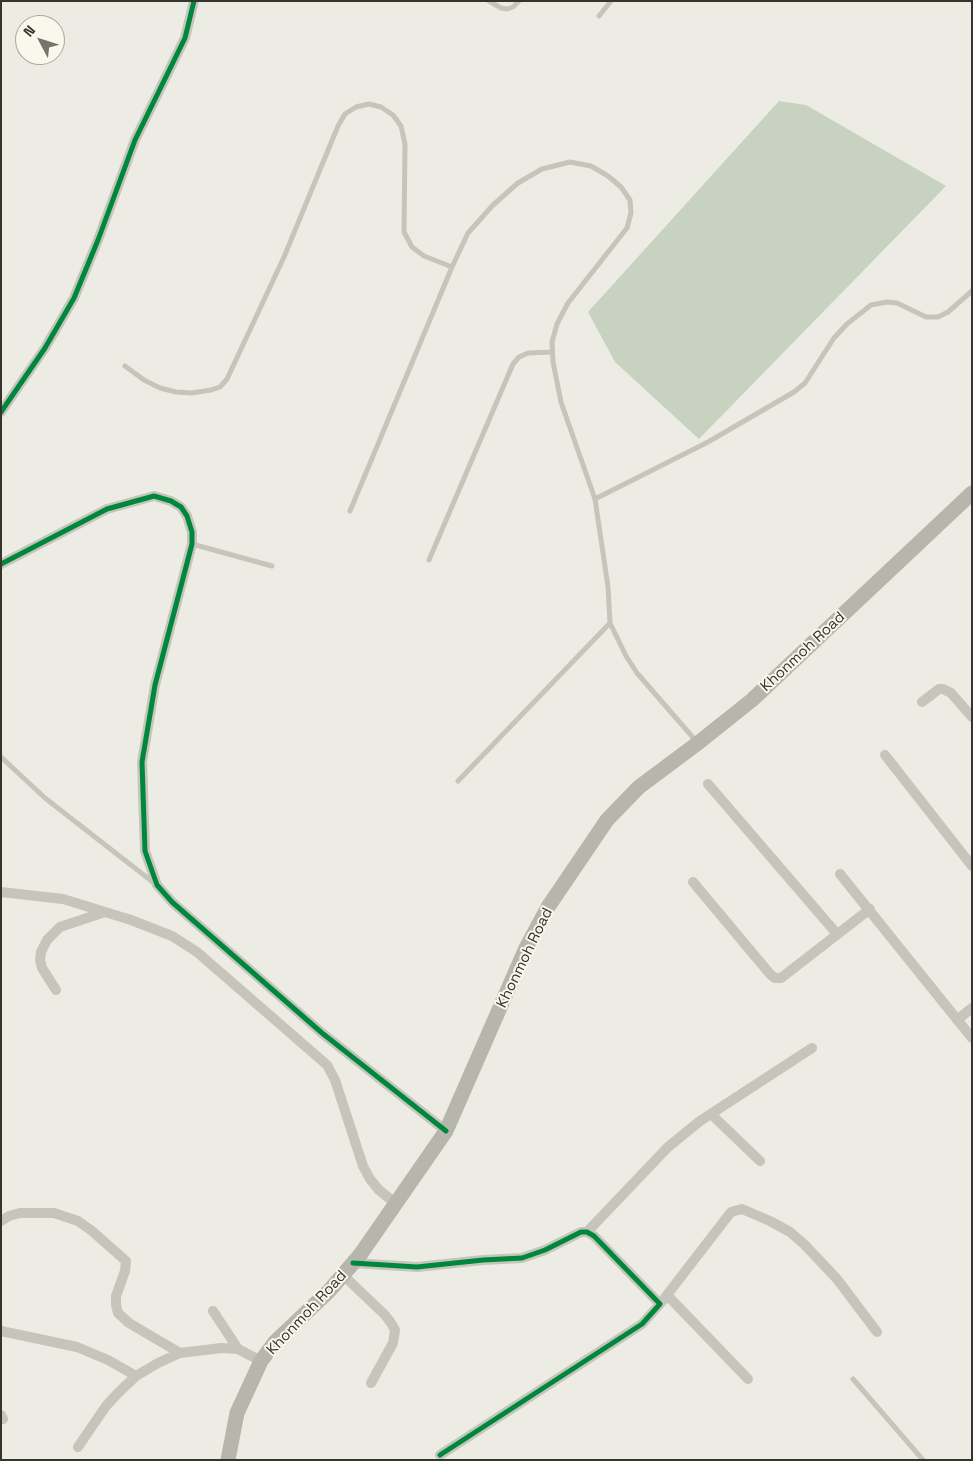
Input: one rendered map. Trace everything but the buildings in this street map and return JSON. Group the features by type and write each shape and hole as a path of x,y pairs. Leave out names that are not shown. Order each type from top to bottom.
{"main road":[{"name":"Khonmoh Road","path":"228,1460 237,1413 261,1362 275,1342 330,1291 354,1263 446,1131 526,948 548,907 607,820 639,786 698,743 752,700 972,493"}],"street":[{"path":"1,412 45,348 74,298 135,140 185,38 194,1"},
{"path":"1,564 107,509 154,496 171,501 181,507 187,516 192,532 192,544 155,685 142,762 145,850 157,885 172,902 322,1032 446,1131"},
{"path":"922,702 943,688 972,717"},
{"path":"885,755 972,866"},
{"path":"708,784 837,934"},
{"path":"840,874 972,1038"},
{"path":"693,882 775,978 781,978 870,909"},
{"path":"1,892 63,899 131,920 172,936 197,952 327,1064 335,1080 363,1166 379,1190 395,1203"},
{"path":"56,990 42,968 40,960 41,952 47,940 60,927 105,912"},
{"path":"957,1020 972,1008"},
{"path":"587,1232 668,1147 711,1114 812,1048"},
{"path":"711,1114 760,1161"},
{"path":"440,1455 642,1324 660,1304 731,1212 742,1209 790,1232 837,1278 876,1332"},
{"path":"1,1221 9,1216 20,1213 54,1213 78,1221 92,1231 126,1261 125,1271 116,1296 118,1313 128,1323 180,1353"},
{"path":"354,1263 417,1267 522,1258 545,1250 580,1232 587,1232 594,1236 660,1304"},
{"path":"343,1275 385,1315 394,1330 394,1343 371,1383"},
{"path":"667,1295 748,1378"},
{"path":"213,1311 238,1348 261,1362"},
{"path":"1,1330 77,1347 108,1360 136,1376"},
{"path":"78,1447 106,1406 136,1376 180,1353 238,1348"}],"lane":[{"path":"489,1 501,8 507,9 513,7 519,1"},
{"path":"599,16 611,1"},
{"path":"125,366 152,384 176,392 192,393 211,390 220,386 227,379 284,257 338,126 345,114 356,107 369,104 382,107 393,115 401,126 405,144 404,232 412,247 424,256 452,267"},
{"path":"350,511 468,233 493,205 518,183 542,168 570,162 591,166 621,187 630,200 632,213 627,228 568,303 557,324 552,342 552,352 561,402 595,499 608,587 610,623 626,656 637,673 698,743"},
{"path":"595,499 708,442 794,392 805,383 834,338 847,324 870,305 887,302 897,303 926,317 938,317 948,312 972,291"},
{"path":"430,560 513,364 518,357 528,353 552,352"},
{"path":"192,544 272,566"},
{"path":"458,780 610,623"},
{"path":"1,757 45,798 157,885"},
{"path":"853,1379 923,1460"}],"green space":[{"path":"779,101 806,105 946,186 699,439 615,362 588,312"}],"cycle path":[{"path":"1,412 45,348 74,298 135,140 185,38 194,1"},
{"path":"1,564 107,509 154,496 171,501 181,507 187,516 192,532 192,544 155,685 142,762 145,851 157,885 172,902 322,1033 446,1131"},
{"path":"353,1263 417,1267 522,1258 545,1250 581,1232 587,1232 594,1236 660,1304 642,1324 440,1455"}]}
